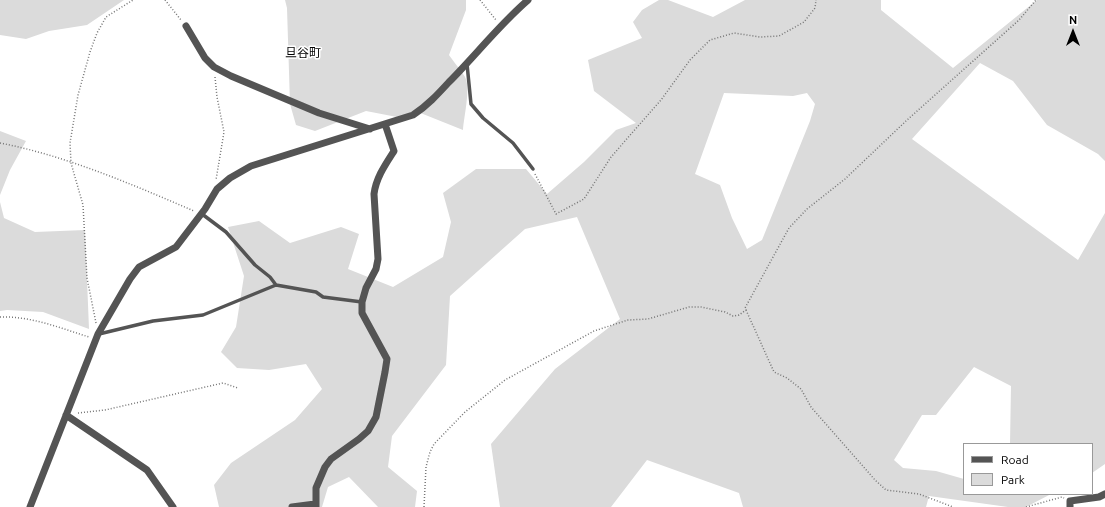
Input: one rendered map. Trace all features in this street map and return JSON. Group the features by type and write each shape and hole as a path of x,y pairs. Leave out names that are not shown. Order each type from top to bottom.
{"street":[{"path":"30,507 98,334 130,279 139,267 176,247 202,214 215,192 230,178 251,166 413,115 424,108 467,64 501,26 528,0"},
{"path":"186,26 205,58 214,67 231,76 319,113 370,129"},
{"path":"292,507 316,505 316,488 324,467 331,459 359,439 368,430 376,417 386,372 387,360 362,313 362,302 366,288 376,268 378,259 374,194 375,186 377,179 394,152 385,124"},
{"path":"66,415 147,470 173,507"},
{"path":"1070,504 1099,497 1105,494"}],"lane":[{"path":"467,64 472,104 482,118 513,143 533,169"},
{"path":"202,214 226,232 255,265 270,277 276,286"},
{"path":"98,334 153,321 203,315 276,286 316,292 323,297 362,302"}],"path":[{"path":"0,317 30,319 89,338 98,334 87,278 83,205 71,163 70,143 78,95 97,33 106,17 133,0"},
{"path":"165,0 186,26"},
{"path":"480,0 501,26"},
{"path":"533,169 556,214 584,200 611,157 661,100 690,60 710,40 734,33 760,37 779,36 804,22 815,8 816,0"},
{"path":"953,507 919,494 886,490 875,480 811,407 801,389 787,378 774,372 745,308 789,228 807,209 845,179 906,121 1018,20 1036,0"},
{"path":"214,67 217,97 224,132 215,192"},
{"path":"0,143 27,148 71,163 141,188 202,214"},
{"path":"424,507 426,466 434,444 465,412 505,380 594,331 628,320 648,319 689,307 701,307 725,312 733,316 746,310"},
{"path":"66,415 105,410 223,383 238,388"},
{"path":"1026,507 1062,497 1070,504"}],"green space":[{"path":"0,0 124,0 87,25 49,31 26,39 0,35"},
{"path":"285,0 466,0 466,10 449,55 465,77 467,84 463,130 418,112 397,117 366,111 315,131 296,125 290,104 287,8"},
{"path":"659,0 668,0 713,17 745,0 881,0 881,10 953,68 1037,0 1105,0 1105,161 1098,154 1047,125 1013,81 980,63 912,139 1078,260 1105,213 1105,464 1093,472 1093,443 1010,443 1011,386 974,367 936,415 922,415 894,460 903,468 936,471 963,479 963,495 1049,495 1026,507 1008,507 929,496 926,507 743,507 739,493 647,460 611,507 500,507 491,444 555,369 620,319 577,217 525,229 450,296 446,365 392,436 388,467 417,491 415,507 378,507 349,477 328,487 322,507 219,507 214,485 231,463 295,420 322,389 306,364 269,370 237,368 221,352 236,327 244,276 228,227 259,221 290,243 341,227 359,234 348,269 393,287 443,257 451,222 443,193 476,169 526,169 547,194 584,162 616,130 636,123 594,91 588,60 642,38 633,22 642,10","holes":["724,93 793,96 807,93 815,104 810,121 762,240 747,249 732,218 720,185 695,174"]},
{"path":"0,131 26,141 10,170 0,195"},
{"path":"0,202 4,218 35,232 85,230 89,329 43,312 0,311"}],"district":[{"name":"旦谷町","path":"303,53"}]}
